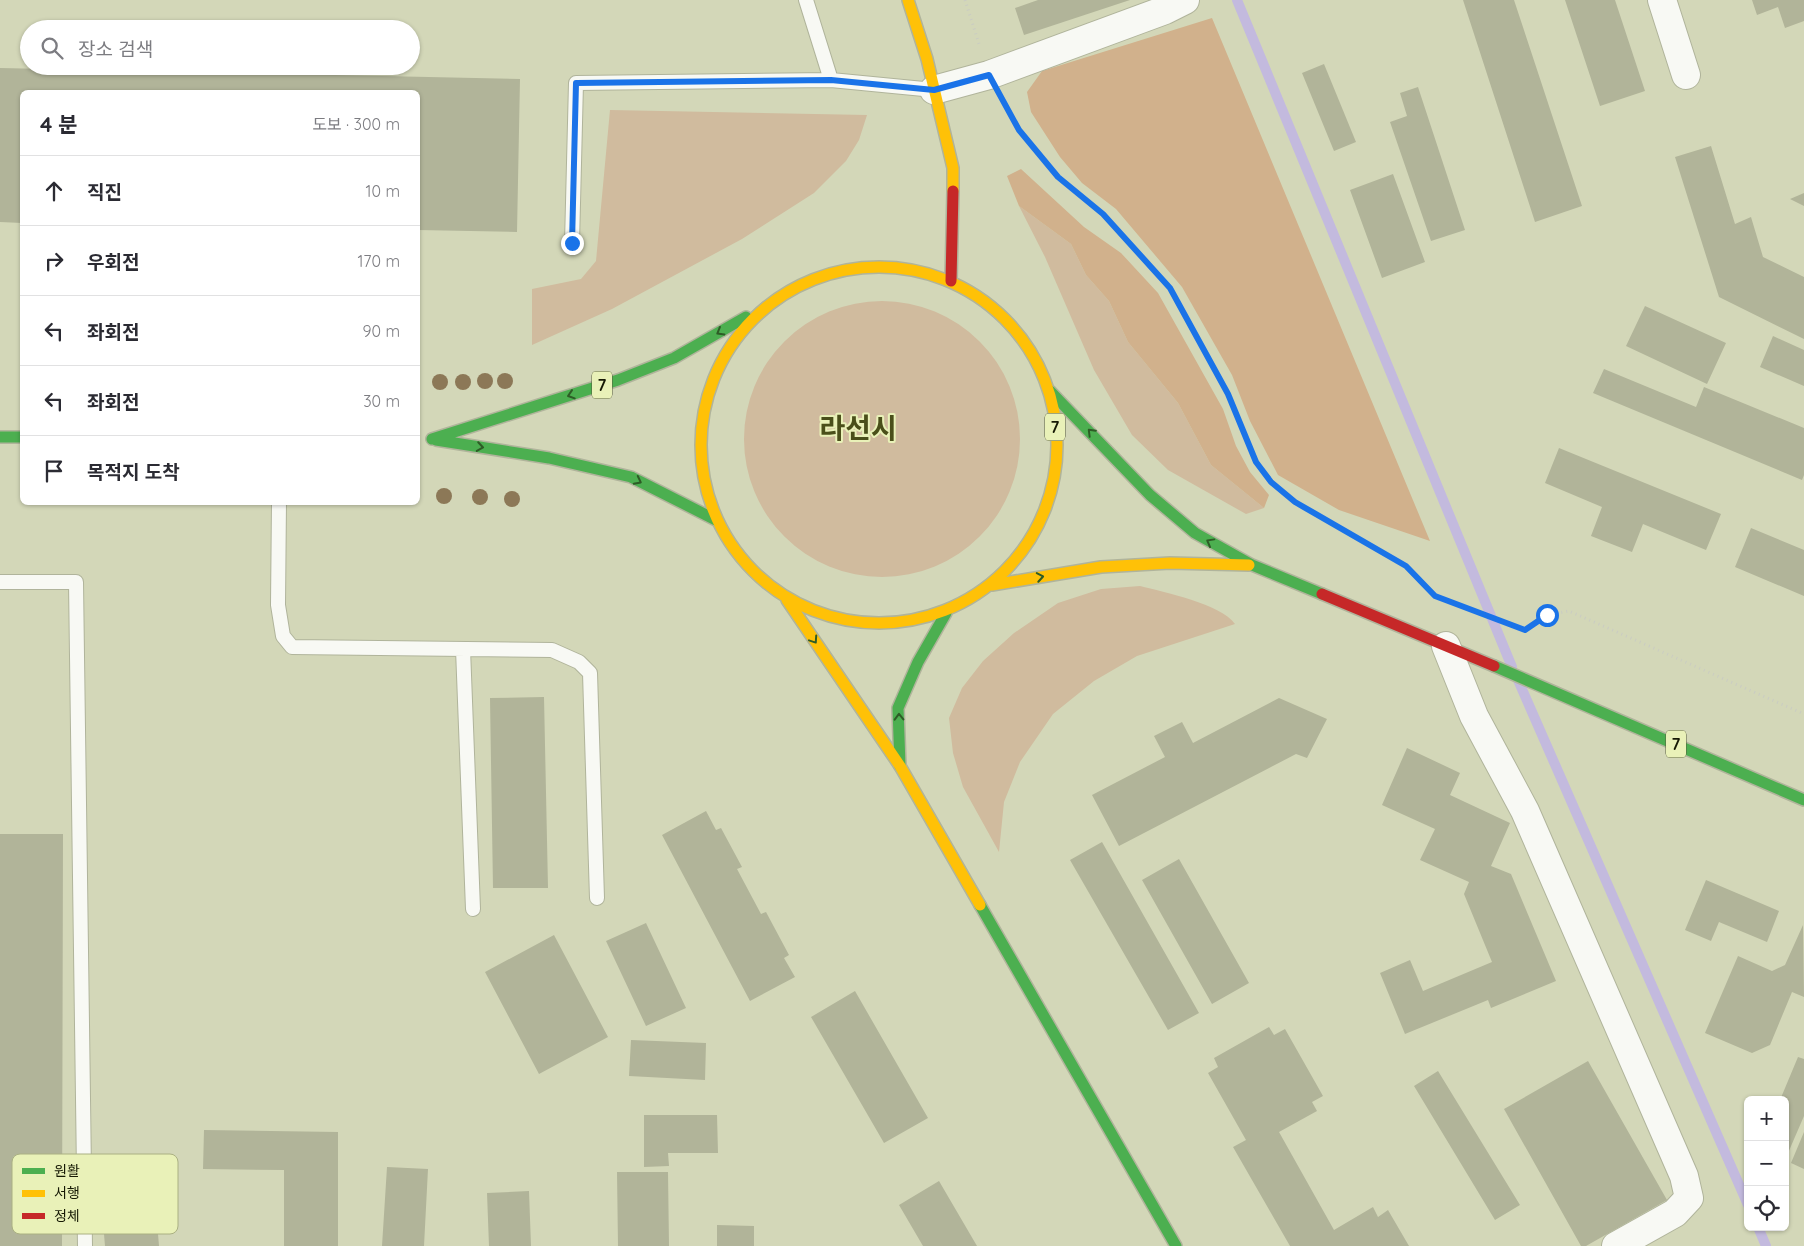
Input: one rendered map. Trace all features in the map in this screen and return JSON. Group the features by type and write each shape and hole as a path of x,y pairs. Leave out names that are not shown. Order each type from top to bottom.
{"main road":[{"path":"908,0 934,90 953,168 951,281"},
{"name":"7","path":"432,439 618,380 674,358 763,308 805,281 853,267 904,268 951,281 995,308 1028,346 1050,391 1058,444 1051,498 1028,546 992,585 946,613 893,625 847,622 838,621 787,600 745,565 716,520 700,464 704,406 725,352 763,308"},
{"name":"7","path":"1050,391 1107,448 1150,495 1195,533 1252,565 1548,688 1804,800"},
{"path":"0,437 20,437"},
{"name":"7","path":"420,439 432,439 549,458 631,478 716,520"},
{"name":"7","path":"992,585 1101,567 1170,564 1252,565"},
{"path":"787,600 900,766 1176,1246"},
{"path":"900,766 898,708 918,662 946,613"}],"street":[{"path":"934,90 989,75 1165,10 1185,0"},
{"path":"1662,0 1686,75"},
{"path":"1446,646 1474,716 1525,810 1684,1176 1688,1198 1675,1213 1616,1246"}],"lane":[{"path":"806,0 831,80"},
{"path":"572,243 576,83 831,80 934,90"},
{"path":"278,505 278,604 283,636 292,647 552,650 579,662 590,673 597,898"},
{"path":"0,582 76,582 84,1154"},
{"path":"462,649 472,909"}],"path":[{"path":"964,0 989,75 1019,130 1058,177 1103,214 1170,288 1228,394 1256,462 1271,482 1295,502 1406,566 1435,596 1525,630 1547,615 1568,611 1804,714"}],"shaded area":[{"path":"1212,18 1430,541 1339,510 1278,475 1250,421 1232,375 1182,287 1116,209 1082,183 1060,157 1031,112 1027,92 1042,71"},
{"path":"610,110 867,115 859,140 846,161 814,193 742,239 612,309 532,345 532,289 581,279 596,261"},
{"path":"1021,169 1084,227 1121,253 1158,293 1223,409 1236,446 1250,472 1269,495 1264,508 1211,465 1178,403 1128,342 1109,301 1086,275 1071,244 1019,206 1007,176"},
{"path":"1019,206 1071,244 1086,275 1109,301 1128,342 1178,403 1211,465 1264,508 1246,514 1168,470 1132,435 1094,370 1045,257"},
{"path":"882,301 909,304 935,311 959,324 980,341 997,362 1010,386 1017,412 1020,439 1017,466 1010,492 997,516 980,537 959,554 935,567 909,574 882,577 855,574 829,567 805,554 784,537 767,516 754,492 747,466 744,439 747,412 754,386 767,362 784,341 805,324 829,311 855,304"},
{"path":"1140,586 1177,595 1218,610 1235,624 1137,656 1094,681 1053,714 1020,762 1004,802 999,852 963,787 953,753 949,718 962,688 983,661 1014,633 1058,603 1101,589"}],"building":[{"path":"1038,0 1130,0 1024,35 1015,8"},
{"path":"1463,0 1514,0 1582,206 1535,222"},
{"path":"1565,0 1615,0 1645,91 1600,106"},
{"path":"1752,0 1804,0 1804,21 1785,28 1778,7 1757,15"},
{"path":"1324,64 1356,142 1334,151 1302,73"},
{"path":"0,68 20,68 20,75 331,75 520,79 517,232 420,230 420,90 20,90 20,223 0,222"},
{"path":"1418,87 1465,230 1431,241 1390,122 1407,116 1400,93"},
{"path":"1711,146 1735,224 1751,217 1763,257 1804,277 1804,339 1719,297 1675,157"},
{"path":"1393,174 1425,262 1382,278 1350,190"},
{"path":"1804,193 1804,206 1790,199"},
{"path":"1645,306 1726,343 1707,384 1626,346"},
{"path":"1773,336 1804,350 1804,386 1760,367"},
{"path":"1604,369 1696,407 1704,387 1804,428 1804,475 1802,480 1593,393"},
{"path":"1559,448 1721,514 1706,550 1643,524 1632,552 1591,536 1602,507 1545,483"},
{"path":"1751,528 1804,550 1804,596 1735,567"},
{"path":"544,697 548,888 493,888 490,698"},
{"path":"1279,698 1327,719 1307,758 1296,754 1119,846 1092,795 1165,757 1154,736 1182,722 1193,743"},
{"path":"1407,748 1460,773 1450,795 1510,823 1491,866 1511,874 1556,981 1491,1008 1488,1000 1405,1034 1380,973 1410,960 1423,991 1492,962 1464,894 1469,882 1420,860 1435,829 1382,805"},
{"path":"706,811 716,830 721,828 742,867 737,869 761,914 766,912 789,955 784,958 795,977 750,1001 662,835"},
{"path":"0,834 63,834 62,1154 12,1154 12,1234 62,1234 62,1246 0,1246"},
{"path":"1102,842 1199,1013 1168,1030 1070,860"},
{"path":"1179,859 1249,983 1212,1004 1142,880"},
{"path":"1706,880 1779,911 1767,942 1719,922 1711,941 1685,930"},
{"path":"646,923 686,1008 646,1026 606,941"},
{"path":"1803,925 1804,997 1792,992 1770,1045 1752,1053 1705,1033 1738,956 1772,971 1785,965"},
{"path":"554,935 608,1037 539,1074 485,972"},
{"path":"855,991 928,1118 884,1143 811,1017"},
{"path":"1269,1027 1274,1035 1285,1029 1323,1096 1312,1102 1317,1111 1279,1132 1334,1230 1373,1207 1378,1217 1388,1210 1409,1246 1290,1246 1233,1147 1246,1140 1208,1073 1218,1067 1214,1058"},
{"path":"631,1040 706,1043 705,1080 629,1076"},
{"path":"1798,1057 1804,1059 1804,1116 1789,1151 1789,1096 1782,1096"},
{"path":"1588,1061 1667,1200 1586,1246 1581,1246 1504,1109"},
{"path":"1438,1071 1520,1205 1495,1220 1414,1086"},
{"path":"644,1115 717,1115 718,1153 668,1153 669,1166 644,1167"},
{"path":"204,1130 338,1132 338,1246 284,1246 284,1170 203,1169"},
{"path":"1804,1132 1804,1169 1791,1163"},
{"path":"387,1167 428,1169 424,1246 382,1246"},
{"path":"617,1172 668,1172 669,1246 618,1246"},
{"path":"939,1181 977,1246 923,1246 899,1205"},
{"path":"529,1191 531,1246 489,1246 487,1193"},
{"path":"717,1225 754,1226 754,1246 717,1246"},
{"path":"104,1234 158,1234 159,1246 105,1246"}],"waterway":[{"path":"1237,0 1512,667"},
{"path":"1518,680 1744,1196"},
{"path":"1760,1231 1766,1246"}],"traffic: fast":[{"path":"432,439 618,380 674,358 746,317"},
{"path":"1050,391 1150,495 1195,533 1252,565 1322,594"},
{"path":"0,437 20,437"},
{"path":"436,440 549,458 631,477 716,520"},
{"path":"900,766 898,708 918,662 946,613"},
{"path":"1494,666 1804,800"},
{"path":"980,905 1176,1246"}],"traffic: slow":[{"path":"908,0 927,59 953,168 953,191"},
{"path":"862,267 896,267 931,274 963,288 992,307 1017,332 1036,361 1050,393 1057,428 1057,445 1054,480 1044,513 1017,558 992,583 963,602 931,616 896,623 862,623 827,616 795,602 766,583 741,558 722,529 708,497 701,462 701,428 708,393 722,361 741,332 766,307 795,288 827,274 862,267"},
{"path":"992,585 1101,567 1170,563 1249,565"},
{"path":"787,600 900,766 980,905"}],"traffic: jam":[{"path":"951,281 953,191"},
{"path":"1322,594 1494,666"}],"district":[{"name":"라선시","path":"858,428"}],"route":[{"path":"572,243 576,83 831,80 934,90 989,75 1019,130 1058,177 1103,214 1170,288 1228,394 1256,462 1271,482 1295,502 1406,566 1435,596 1525,630 1547,615"}]}
